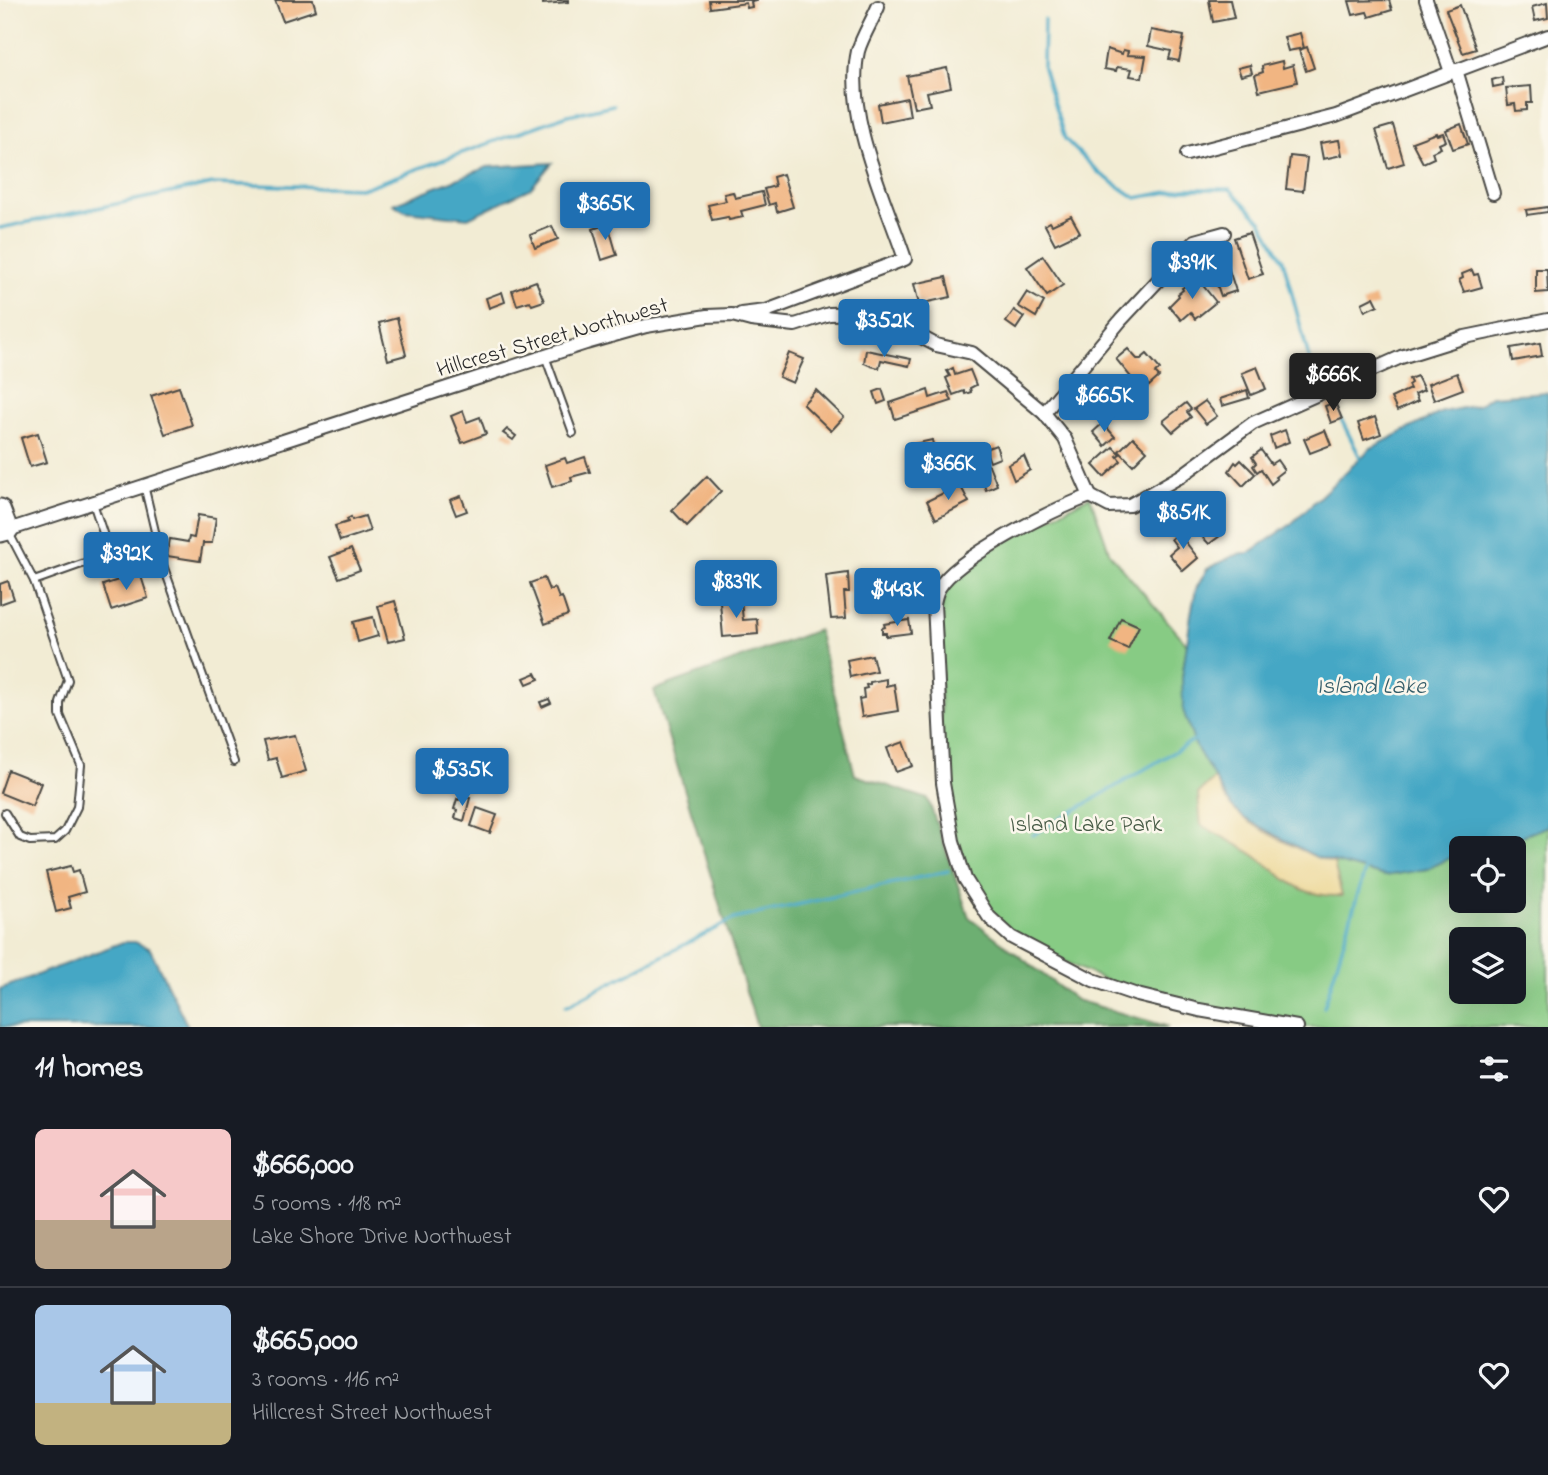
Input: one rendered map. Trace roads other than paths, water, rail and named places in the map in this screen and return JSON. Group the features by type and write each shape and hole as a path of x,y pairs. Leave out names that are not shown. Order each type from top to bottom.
{"main road":[{"path":"0,509 4,531"}],"street":[{"path":"1426,0 1453,71 1493,193"},
{"path":"732,315 766,311 905,258 861,129 857,105 859,50 878,7"},
{"path":"1187,155 1336,116 1548,36"},
{"path":"1044,413 1121,320 1195,242 1224,233"},
{"name":"Hillcrest Street Northwest","path":"4,531 545,356 646,326 707,316 732,315 795,325 829,314 857,313 910,331 936,345 972,353 1044,413 1065,439 1090,496"},
{"path":"1297,1027 1199,1010 1138,995 1093,980 1011,937 989,917 965,879 953,841 943,783 934,604 937,591 950,575 968,561 1059,508 1090,496 1109,506 1130,505 1181,476 1253,423 1401,357 1452,341 1548,320"}],"lane":[{"path":"545,356 573,433"},
{"path":"144,485 163,565 234,762"},
{"path":"34,581 110,554 93,502"},
{"path":"4,531 34,581 68,680 60,703 60,715 81,765 77,807 65,831 55,840 30,841 20,837 5,813"}],"water":[{"path":"552,163 531,188 468,218 405,211 393,204 487,167"},
{"name":"Island Lake","path":"1548,394 1548,826 1523,836 1449,836 1449,859 1427,869 1385,876 1316,857 1244,818 1231,806 1196,747 1183,710 1182,678 1196,589 1207,569 1233,556 1249,553 1290,525 1371,448 1442,412 1478,405 1491,396"},
{"path":"123,942 135,942 150,949 188,1027 0,1027 0,989"}],"waterway":[{"path":"1044,19 1043,68 1065,139 1099,173 1136,198 1185,189 1230,189 1261,221 1283,260 1310,362 1322,382"},
{"path":"0,228 213,184 364,188 568,115 613,105"},
{"path":"1340,417 1362,461"},
{"path":"1033,835 1196,739"},
{"path":"1324,1007 1366,867"},
{"path":"566,1006 734,919 948,871"}],"park label":[{"name":"Island Lake Park","path":"1086,823"}]}
